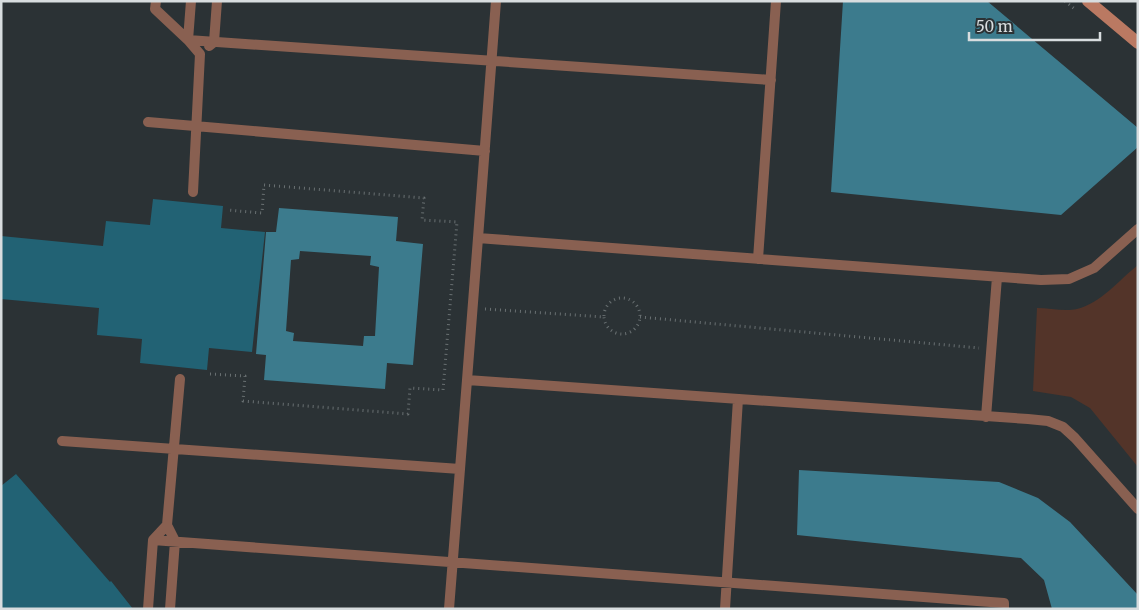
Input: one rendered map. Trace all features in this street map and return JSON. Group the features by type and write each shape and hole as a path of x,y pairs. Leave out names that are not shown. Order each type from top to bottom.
{"main road":[{"path":"1088,1 1138,43"}],"lane":[{"path":"156,1 155,9 200,54 193,192"},
{"path":"188,40 190,1"},
{"path":"200,54 214,42 217,1"},
{"path":"449,609 496,1"},
{"path":"758,259 776,1"},
{"path":"188,40 771,80"},
{"path":"148,122 485,151"},
{"path":"478,238 1041,280 1068,279 1094,268 1138,229"},
{"path":"986,417 997,277"},
{"path":"170,609 175,541 166,525 180,378"},
{"path":"467,380 1048,421 1063,427 1075,438 1138,509"},
{"path":"725,609 738,399"},
{"path":"62,441 460,469"},
{"path":"148,609 153,540 166,525"},
{"path":"153,540 1004,603 1004,609"}],"path":[{"path":"210,374 245,376 243,401 408,414 410,388 443,390 457,222 422,220 424,198 264,186 262,213 227,210"},
{"path":"621,298 631,300 636,304 640,310 640,317 638,325 634,330 625,334 616,333 611,330 604,317 606,308 610,303 621,298"},
{"path":"450,307 604,317"},
{"path":"640,317 992,350"}],"shaded area":[{"path":"1138,265 1138,467 1090,408 1071,397 1033,391 1037,308 1067,310 1086,306 1102,296"}],"water":[{"path":"843,1 987,1 1138,128 1138,147 1061,215 831,192"},
{"path":"279,208 398,217 396,241 423,244 413,365 387,363 385,389 264,380 266,355 256,354 266,232 276,232","holes":["300,251 371,256 370,265 379,267 375,336 364,336 363,346 293,341 294,333 286,331 291,260 299,259"]},
{"path":"799,470 999,482 1038,498 1070,522 1138,595 1138,609 1052,609 1044,580 1021,558 797,535"}],"building":[{"path":"153,199 223,206 221,228 265,232 252,352 209,348 207,370 140,363 142,339 97,335 99,308 1,299 1,236 103,246 106,221 150,225"},
{"path":"16,474 111,581 133,609 1,609 1,486"}]}
